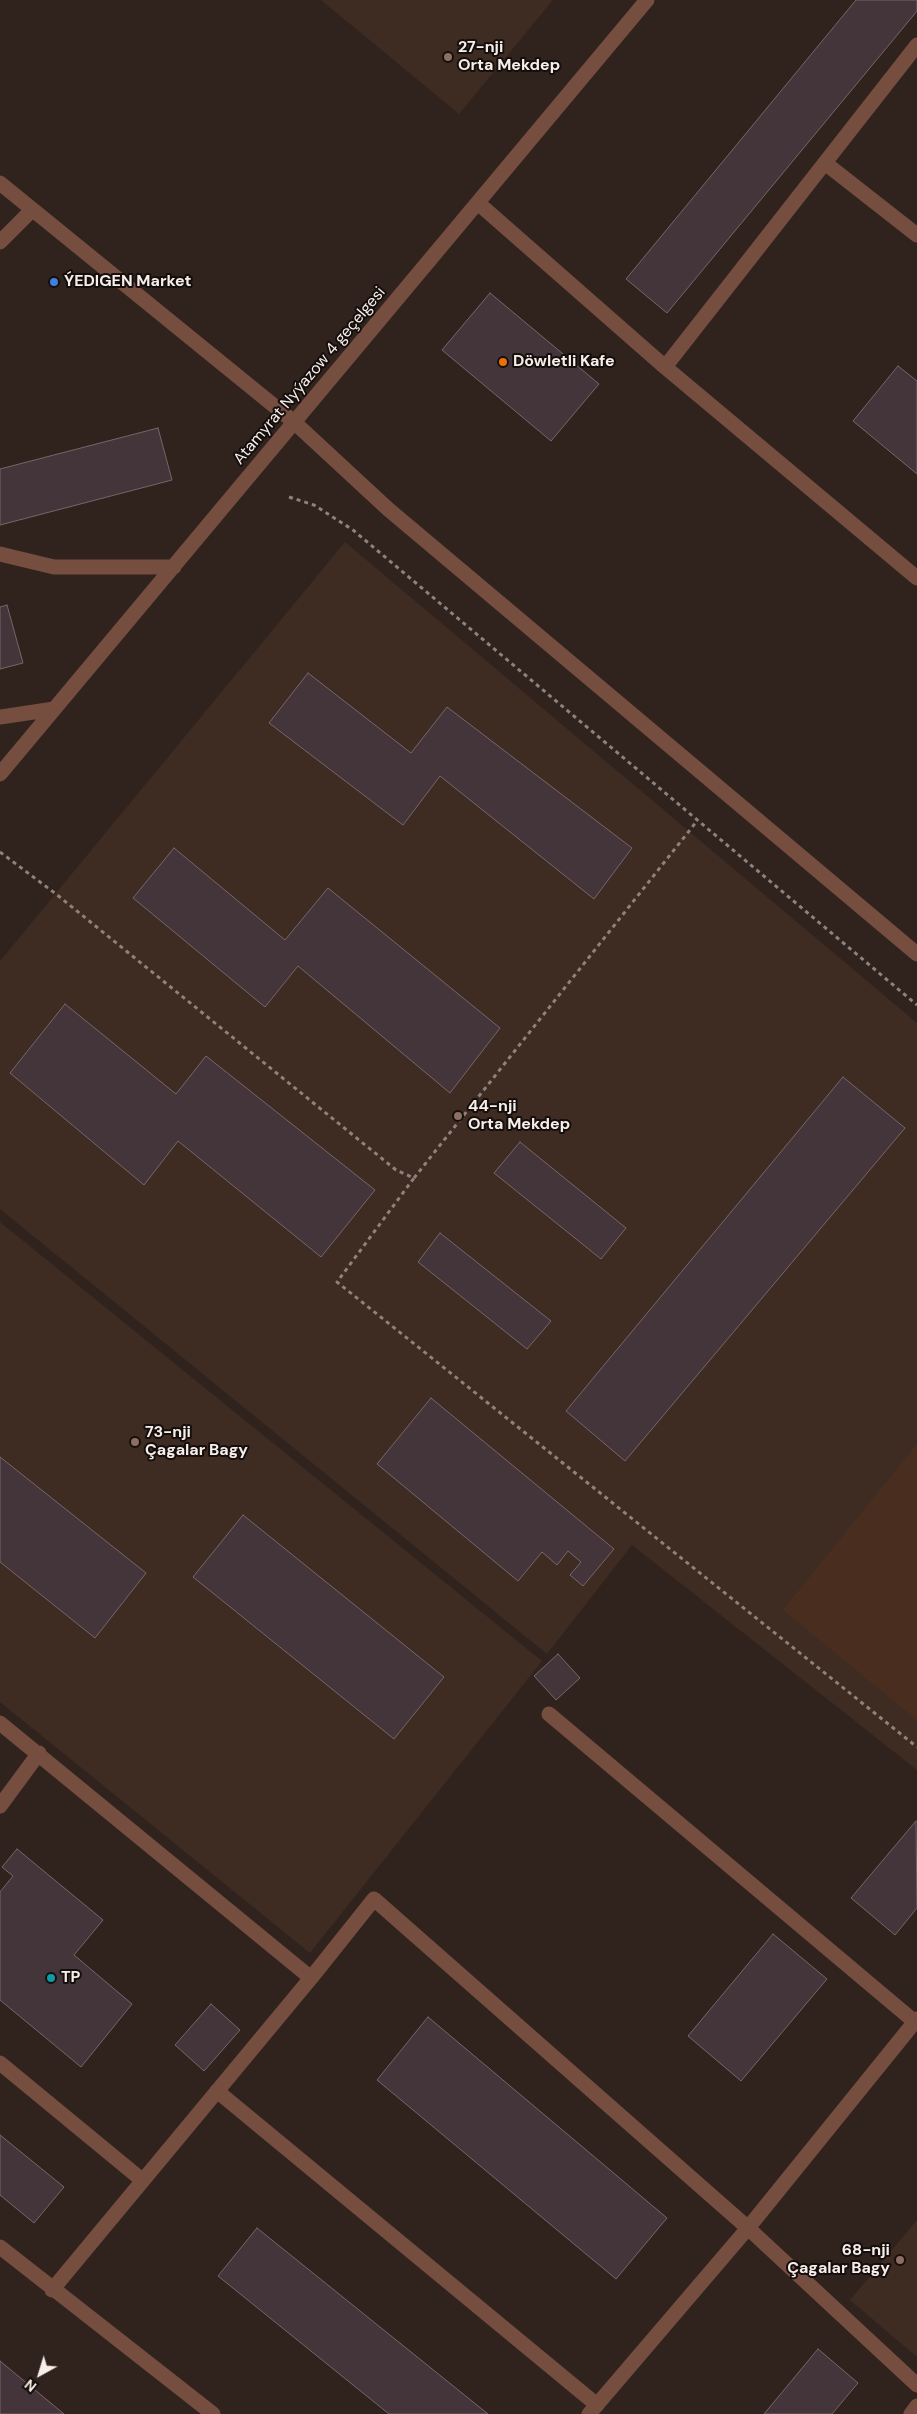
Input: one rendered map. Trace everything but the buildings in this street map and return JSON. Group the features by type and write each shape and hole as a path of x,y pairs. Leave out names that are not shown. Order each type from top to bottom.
{"street":[{"name":"Atamyrat Nyýazow 4 geçelgesi","path":"0,774 647,0"},
{"path":"665,367 917,45"},
{"path":"824,163 917,235"},
{"path":"0,183 294,422 388,509 917,954"},
{"path":"478,203 665,367 917,578"},
{"path":"0,242 32,210"},
{"path":"0,554 54,567 174,567"},
{"path":"0,717 54,709"},
{"path":"216,2091 593,2409 748,2228 916,2020 549,1714"},
{"path":"0,1723 311,1978"},
{"path":"0,1806 38,1753"},
{"path":"52,2290 311,1978 374,1899 748,2228 917,2385"},
{"path":"0,2063 142,2180"},
{"path":"0,2247 52,2290 212,2414"},
{"path":"910,2414 917,2406"}],"path":[{"path":"289,497 314,505 354,530 917,1006"},
{"path":"696,821 414,1178 338,1282 917,1746"},
{"path":"0,852 56,894 396,1170 414,1178"}],"shaded area":[{"name":"27-nji Orta Mekdep","path":"321,0 553,0 459,114"},
{"name":"44-nji Orta Mekdep","path":"345,542 917,1023 917,1770 632,1545 547,1654 0,1209 0,961"},
{"name":"73-nji Çagalar Bagy","path":"0,1222 542,1661 310,1953 0,1702"},
{"path":"917,1444 917,1720 783,1610"},
{"name":"68-nji Çagalar Bagy","path":"917,2220 917,2357 850,2300"}],"place":[{"name":"27-nji Orta Mekdep","path":"448,57"},
{"name":"ÝEDIGEN Market","path":"54,282"},
{"name":"Döwletli Kafe","path":"503,362"},
{"name":"44-nji Orta Mekdep","path":"458,1116"},
{"name":"73-nji Çagalar Bagy","path":"135,1442"},
{"name":"TP","path":"51,1978"},
{"name":"68-nji Çagalar Bagy","path":"900,2260"}]}
